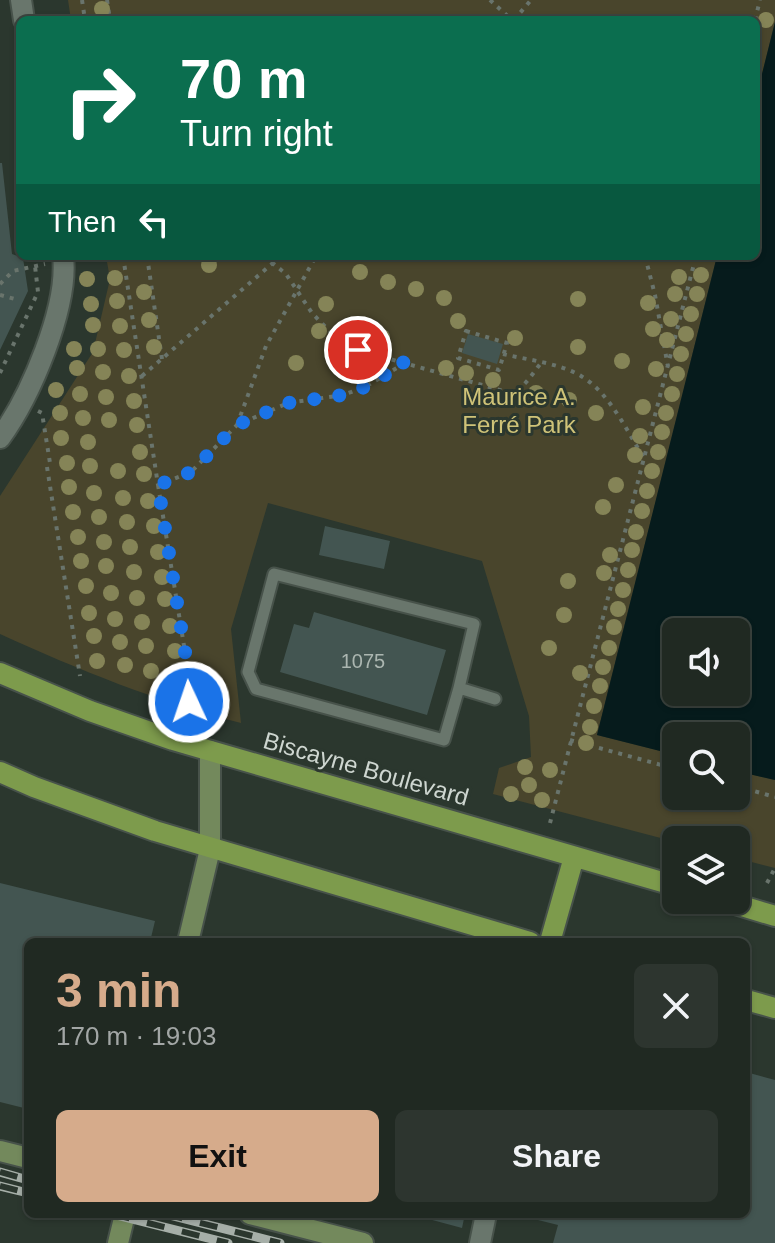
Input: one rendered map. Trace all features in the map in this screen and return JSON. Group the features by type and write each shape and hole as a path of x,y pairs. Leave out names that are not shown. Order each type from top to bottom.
{"main road":[{"name":"Biscayne Boulevard","path":"0,673 90,711 210,751 662,882"},
{"path":"0,772 80,804 210,849 516,938"},
{"path":"551,938 574,857"},
{"path":"750,908 775,916"},
{"path":"750,1001 775,1008"}],"street":[{"path":"0,438 49,342 62,292 63,260"},
{"path":"189,938 210,849 210,751"},
{"path":"0,1151 24,1157"},
{"path":"118,1243 124,1218"},
{"path":"266,1218 363,1243"},
{"path":"480,1243 485,1218"}],"lane":[{"path":"274,574 474,624 459,688 444,740 256,689 248,672 274,574"},
{"path":"459,688 495,699"}],"path":[{"path":"490,0 508,16"},
{"path":"517,16 531,0"},
{"path":"124,260 191,689 182,717"},
{"path":"148,260 162,359"},
{"path":"270,260 336,338 358,350 507,392 521,388 541,363"},
{"path":"142,376 277,260"},
{"path":"237,425 266,346 314,260"},
{"path":"646,260 668,369"},
{"path":"550,823 695,260"},
{"path":"0,373 38,292 35,266"},
{"path":"0,284 13,271 27,268"},
{"path":"0,295 15,299"},
{"path":"466,331 507,343 503,354 499,370 458,358 466,331"},
{"path":"503,354 565,369 591,383 607,401 645,460"},
{"path":"158,485 191,472 237,425 288,403 343,395 365,387 405,363"},
{"path":"47,467 80,676"},
{"path":"570,740 662,765"},
{"path":"750,790 775,797"},
{"path":"767,883 775,868"}],"green space":[{"path":"68,0 775,0 775,22 760,82 760,16 70,16"},
{"name":"Maurice A. Ferré Park","path":"107,260 716,260 597,735 662,751 662,810 750,810 750,774 775,780 775,868 750,862 750,826 662,826 662,838 493,794 499,768 531,757 529,716 482,561 268,503 231,629 241,723 119,684 0,634 0,496 93,352 110,279"}],"water":[{"path":"775,22 775,780 750,774 750,722 662,722 662,751 597,735 716,260 760,260 760,82"}],"building":[{"path":"2,163 12,254 16,255 16,260 23,260 28,291 0,350"},
{"path":"468,334 503,344 497,364 462,353"},
{"path":"325,526 390,541 384,569 319,555"},
{"path":"314,612 446,650 427,715 280,672 294,624 309,628"},
{"path":"0,883 155,921 151,938 24,938 24,1108 0,1102"},
{"path":"750,1073 775,1080 775,1243 553,1243 558,1225 538,1220 750,1218"},
{"path":"425,1218 464,1218 462,1228"}],"railway":[{"path":"0,1172 24,1179"},
{"path":"0,1186 24,1192"},
{"path":"128,1218 228,1243"},
{"path":"181,1218 280,1243"}],"route":[{"path":"189,702 191,689 158,485 191,472 237,425 288,403 343,395 365,387 405,363 358,350"}]}
